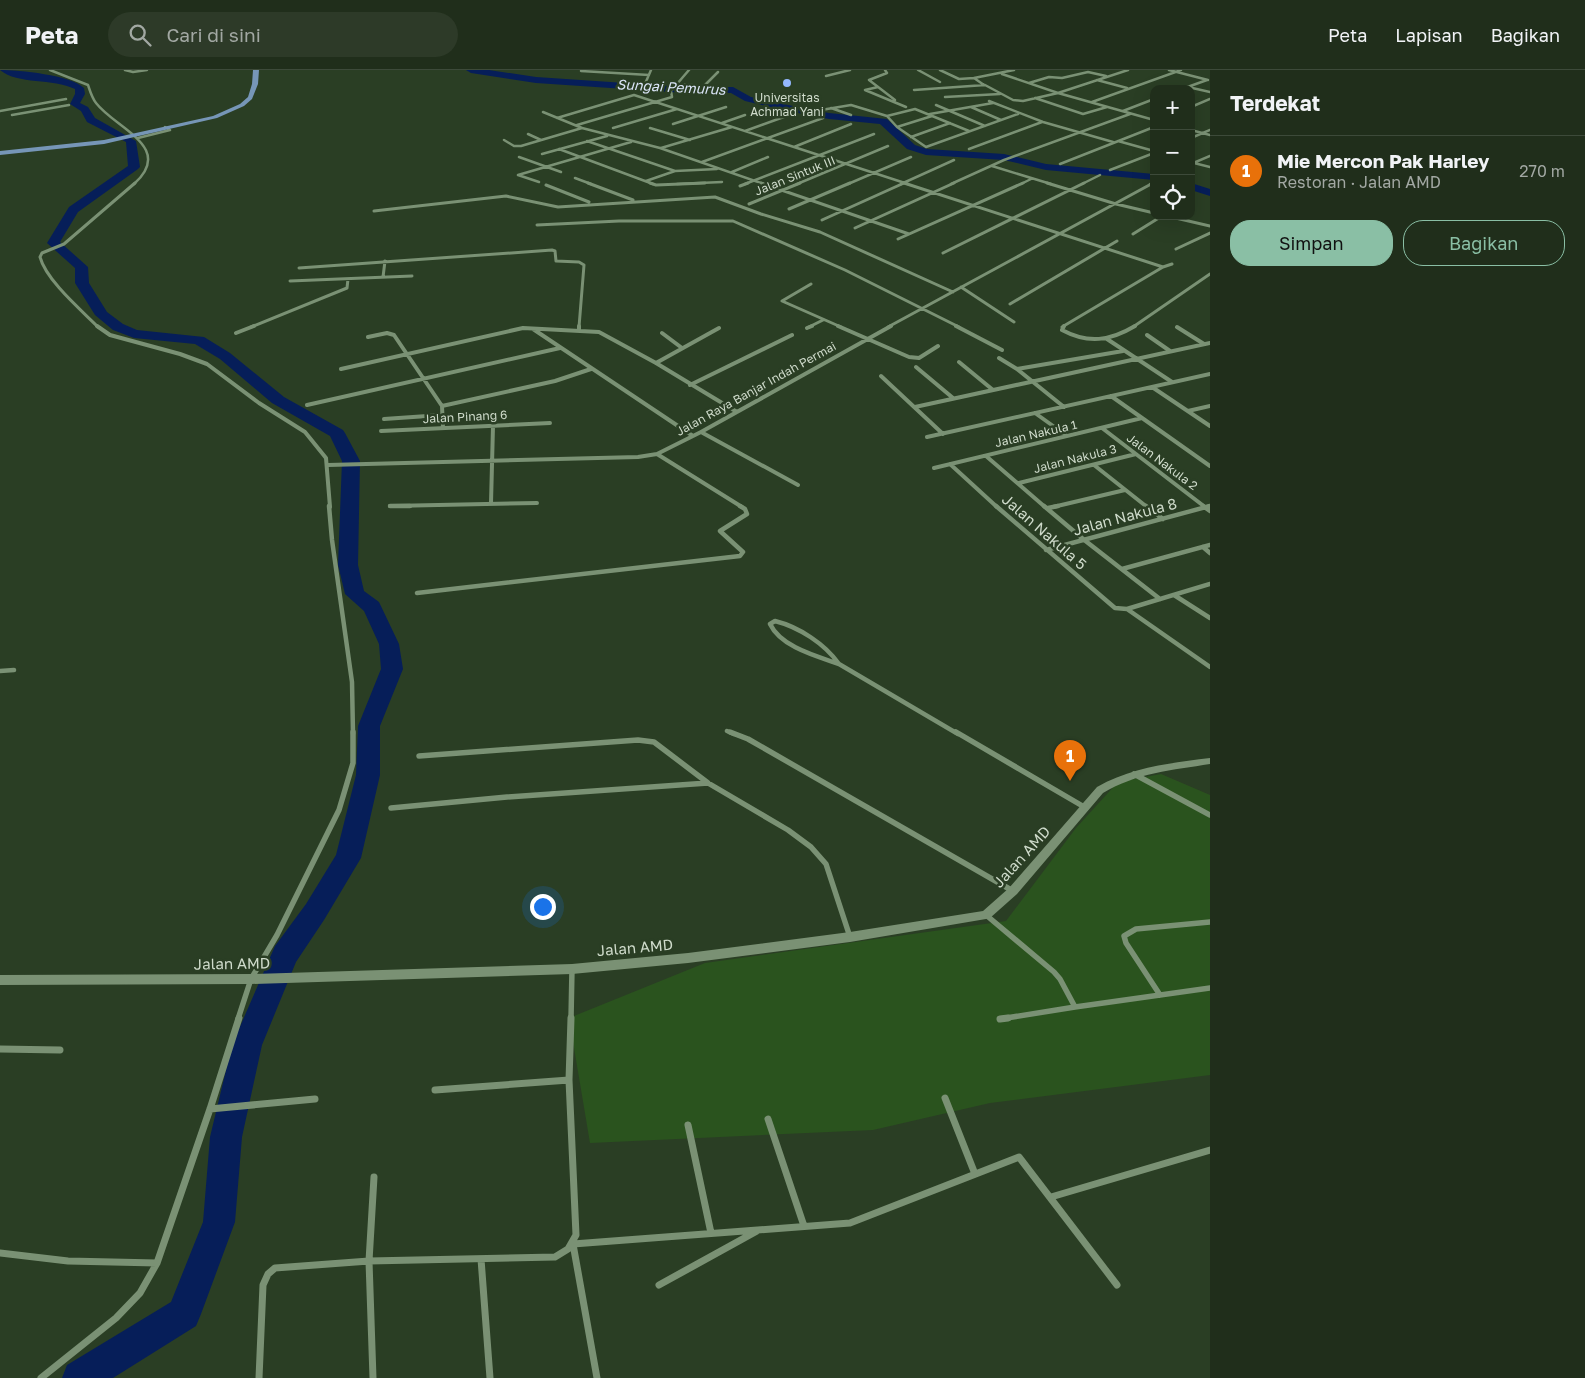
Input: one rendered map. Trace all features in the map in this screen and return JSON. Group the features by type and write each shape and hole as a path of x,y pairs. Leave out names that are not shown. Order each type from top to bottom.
{"main road":[{"path":"210,117 245,99 251,82 252,70"},
{"path":"0,151 103,141 210,117 242,105 250,98 255,84 256,70"}],"street":[{"path":"41,1378 85,1345 116,1318 140,1292 157,1263 210,1110 251,979 277,935 339,810 353,763 352,682 333,549 328,465 322,452 306,432 259,402 207,364 180,354 110,335 99,328 66,295 42,264 40,257 42,253 64,244 123,194 146,171 149,165 148,151 138,138 114,122 94,102 88,85 56,74 50,70"},
{"path":"125,70 133,72 147,70"},
{"path":"645,84 651,70"},
{"path":"577,125 672,97 671,91 690,70"},
{"path":"826,76 850,70"},
{"path":"885,70 887,73 884,75 869,80 895,100 894,102"},
{"path":"918,70 940,82"},
{"path":"940,70 959,79 1002,74 1014,70"},
{"path":"974,78 1000,94 1018,101 1058,93 1128,70"},
{"path":"1169,70 1209,79"},
{"path":"1091,102 1181,70"},
{"path":"581,71 649,75"},
{"path":"676,85 704,86 718,72"},
{"path":"1029,83 1049,77 1062,78 1088,72 1107,76"},
{"path":"1002,74 1058,93 1150,119"},
{"path":"1192,85 1209,79"},
{"path":"1096,80 1128,88"},
{"path":"914,90 985,85"},
{"path":"878,87 865,90 906,107"},
{"path":"1195,89 1210,92"},
{"path":"946,97 1000,94"},
{"path":"557,118 634,95 1163,267"},
{"path":"1034,98 1083,114 1108,107"},
{"path":"0,111 66,99"},
{"path":"1195,106 1210,100"},
{"path":"989,101 1018,114 1113,142"},
{"path":"1123,111 1150,101"},
{"path":"897,127 930,115 993,103"},
{"path":"9,109 13,116 69,105"},
{"path":"821,110 851,105 887,116 897,127 922,146 929,146 1018,114"},
{"path":"936,105 985,126"},
{"path":"673,124 726,107"},
{"path":"971,107 1001,120"},
{"path":"831,108 851,115"},
{"path":"614,128 678,109"},
{"path":"887,116 915,109 969,131"},
{"path":"543,112 582,128 660,148 909,234"},
{"path":"745,131 792,114"},
{"path":"855,228 874,221 1004,160 1130,114"},
{"path":"721,123 745,115"},
{"path":"701,162 824,118"},
{"path":"969,149 1043,122"},
{"path":"911,137 951,123"},
{"path":"794,147 852,124"},
{"path":"660,148 733,127"},
{"path":"138,138 170,130 166,128"},
{"path":"504,140 519,146 582,128"},
{"path":"650,128 690,140"},
{"path":"1060,164 1150,128"},
{"path":"1195,136 1210,130"},
{"path":"1195,131 1210,135"},
{"path":"528,134 541,140"},
{"path":"740,186 874,134"},
{"path":"542,154 608,136"},
{"path":"1118,140 1150,151"},
{"path":"587,141 605,149 675,172"},
{"path":"539,182 518,175 632,141"},
{"name":"Jalan Sintuk III","path":"749,204 888,146"},
{"path":"559,149 662,186 722,182"},
{"path":"1110,170 1150,154"},
{"path":"1195,162 1210,156"},
{"path":"519,157 561,172"},
{"path":"732,172 768,157"},
{"path":"789,210 911,157"},
{"path":"822,220 954,160"},
{"path":"1195,164 1210,168"},
{"path":"992,166 1116,204 1150,212"},
{"path":"646,181 675,172 720,168"},
{"path":"943,253 1100,175"},
{"path":"575,178 636,201"},
{"path":"898,239 975,206 1032,178"},
{"name":"Jalan Raya Banjar Indah Permai","path":"328,465 491,462 638,457 657,454 701,432 1150,184"},
{"path":"546,185 592,204"},
{"path":"374,211 506,196 519,196 550,206 706,197 720,198 760,214 820,232 953,292"},
{"path":"537,225 619,221 728,220 801,250 923,308 1002,350"},
{"path":"1133,234 1156,220"},
{"path":"1184,220 1210,226"},
{"path":"1176,249 1210,233"},
{"path":"1010,304 1116,241"},
{"path":"299,268 552,250 555,251 556,261 579,262 584,265 579,330"},
{"path":"383,277 385,261"},
{"path":"1172,264 1163,267 1062,327 1062,330 1075,338 1107,339 1142,321 1210,274"},
{"path":"290,281 412,276"},
{"path":"236,333 348,288 348,279"},
{"path":"811,284 782,301 915,358 919,358 938,346"},
{"path":"961,287 1014,322"},
{"path":"807,328 823,320"},
{"path":"1177,327 1205,344"},
{"path":"656,363 720,328"},
{"path":"341,369 519,329 579,330 603,333 737,412"},
{"path":"532,329 693,436"},
{"path":"662,333 682,348"},
{"path":"368,337 391,334 442,406 443,428"},
{"path":"690,385 792,335"},
{"path":"1147,335 1170,352"},
{"path":"1107,339 1172,382"},
{"path":"914,407 1210,343"},
{"path":"307,405 560,348"},
{"path":"1017,370 1123,351"},
{"path":"999,358 1064,407"},
{"path":"959,362 993,390"},
{"path":"916,366 953,398"},
{"path":"442,406 555,381 591,369"},
{"path":"927,437 1210,374"},
{"path":"880,376 943,434"},
{"path":"1152,387 1210,426"},
{"path":"1111,396 1210,466"},
{"path":"1188,411 1210,406"},
{"path":"1035,413 1067,436"},
{"path":"384,419 442,415"},
{"name":"Jalan Nakula 1","path":"934,468 1142,418"},
{"name":"Jalan Pinang 6","path":"381,431 550,423"},
{"path":"491,503 493,426"},
{"name":"Jalan Nakula 2","path":"1102,428 1207,506 1210,511"},
{"path":"701,432 798,485"},
{"path":"417,593 740,556 743,552 720,532 748,512 657,454"},
{"name":"Jalan Nakula 3","path":"1018,483 1136,454"},
{"path":"986,456 1083,539 1160,598"},
{"name":"Jalan Nakula 5","path":"950,464 1046,550 1115,608 1127,608 1210,667"},
{"path":"1094,465 1163,519"},
{"path":"1048,508 1125,490"},
{"path":"390,506 537,503"},
{"name":"Jalan Nakula 8","path":"1046,550 1207,506"},
{"path":"1122,569 1210,545"},
{"path":"1203,547 1210,552"},
{"path":"1127,608 1210,584"},
{"path":"1174,594 1210,618"},
{"path":"839,664 829,650 787,624 781,621 775,621 770,624 774,633 814,656 839,664 1086,808"},
{"path":"0,671 14,670"},
{"path":"727,732 748,739 1013,891"},
{"path":"419,756 647,739 654,742 708,783 788,830 811,847 826,864 850,937"},
{"name":"Jalan AMD","path":"1,982 251,979 572,969 688,958 850,937 986,916 1013,891 1100,790 1108,784 1133,774 1210,761"},
{"path":"1133,774 1210,815"},
{"path":"391,808 508,796 642,789 708,783"},
{"path":"986,916 1054,972 1060,979 1075,1008"},
{"path":"1160,995 1126,943 1124,936 1136,929 1210,922"},
{"path":"259,1378 263,1285 268,1274 275,1268 370,1261 555,1257 566,1252 573,1244 576,1235 569,1080 572,969"},
{"path":"1000,1019 1210,988"},
{"path":"0,1048 60,1050"},
{"path":"435,1090 569,1080"},
{"path":"945,1098 975,1174"},
{"path":"210,1110 315,1099"},
{"path":"768,1119 804,1226"},
{"path":"688,1125 711,1234"},
{"path":"1050,1197 1210,1150"},
{"path":"573,1244 850,1223 1018,1157 1117,1285"},
{"path":"373,1378 370,1261 374,1177"},
{"path":"659,1285 760,1230"},
{"path":"573,1244 598,1378"},
{"path":"0,1253 68,1261 157,1263"},
{"path":"481,1259 490,1378"}],"green space":[{"path":"1161,774 1210,795 1210,1075 990,1103 873,1130 590,1143 569,1018 705,963 1006,921 1076,828 1118,782"}],"waterway":[{"path":"5,70 23,75 61,80 79,88 80,94 75,104 85,109 91,120 131,141 134,167 73,210 53,243 81,267 82,283 102,315 118,327 134,334 199,340 225,356 278,400 337,433 351,461 348,565 355,594 372,607 389,644 392,669 369,726 368,775 348,858 315,912 285,955 247,1045 226,1137 219,1222 184,1314 80,1378"},
{"name":"Sungai Pemurus","path":"471,70 536,80 685,90 733,90 748,99 783,107 829,116 883,121 911,147 926,152 1004,157 1046,167 1150,177"},
{"name":"Sungai Pemurus","path":"1195,187 1210,193"}],"place":[{"name":"Universitas Achmad Yani","path":"787,83"},
{"name":"Mie Mercon Pak Harley","path":"1070,781"}]}
